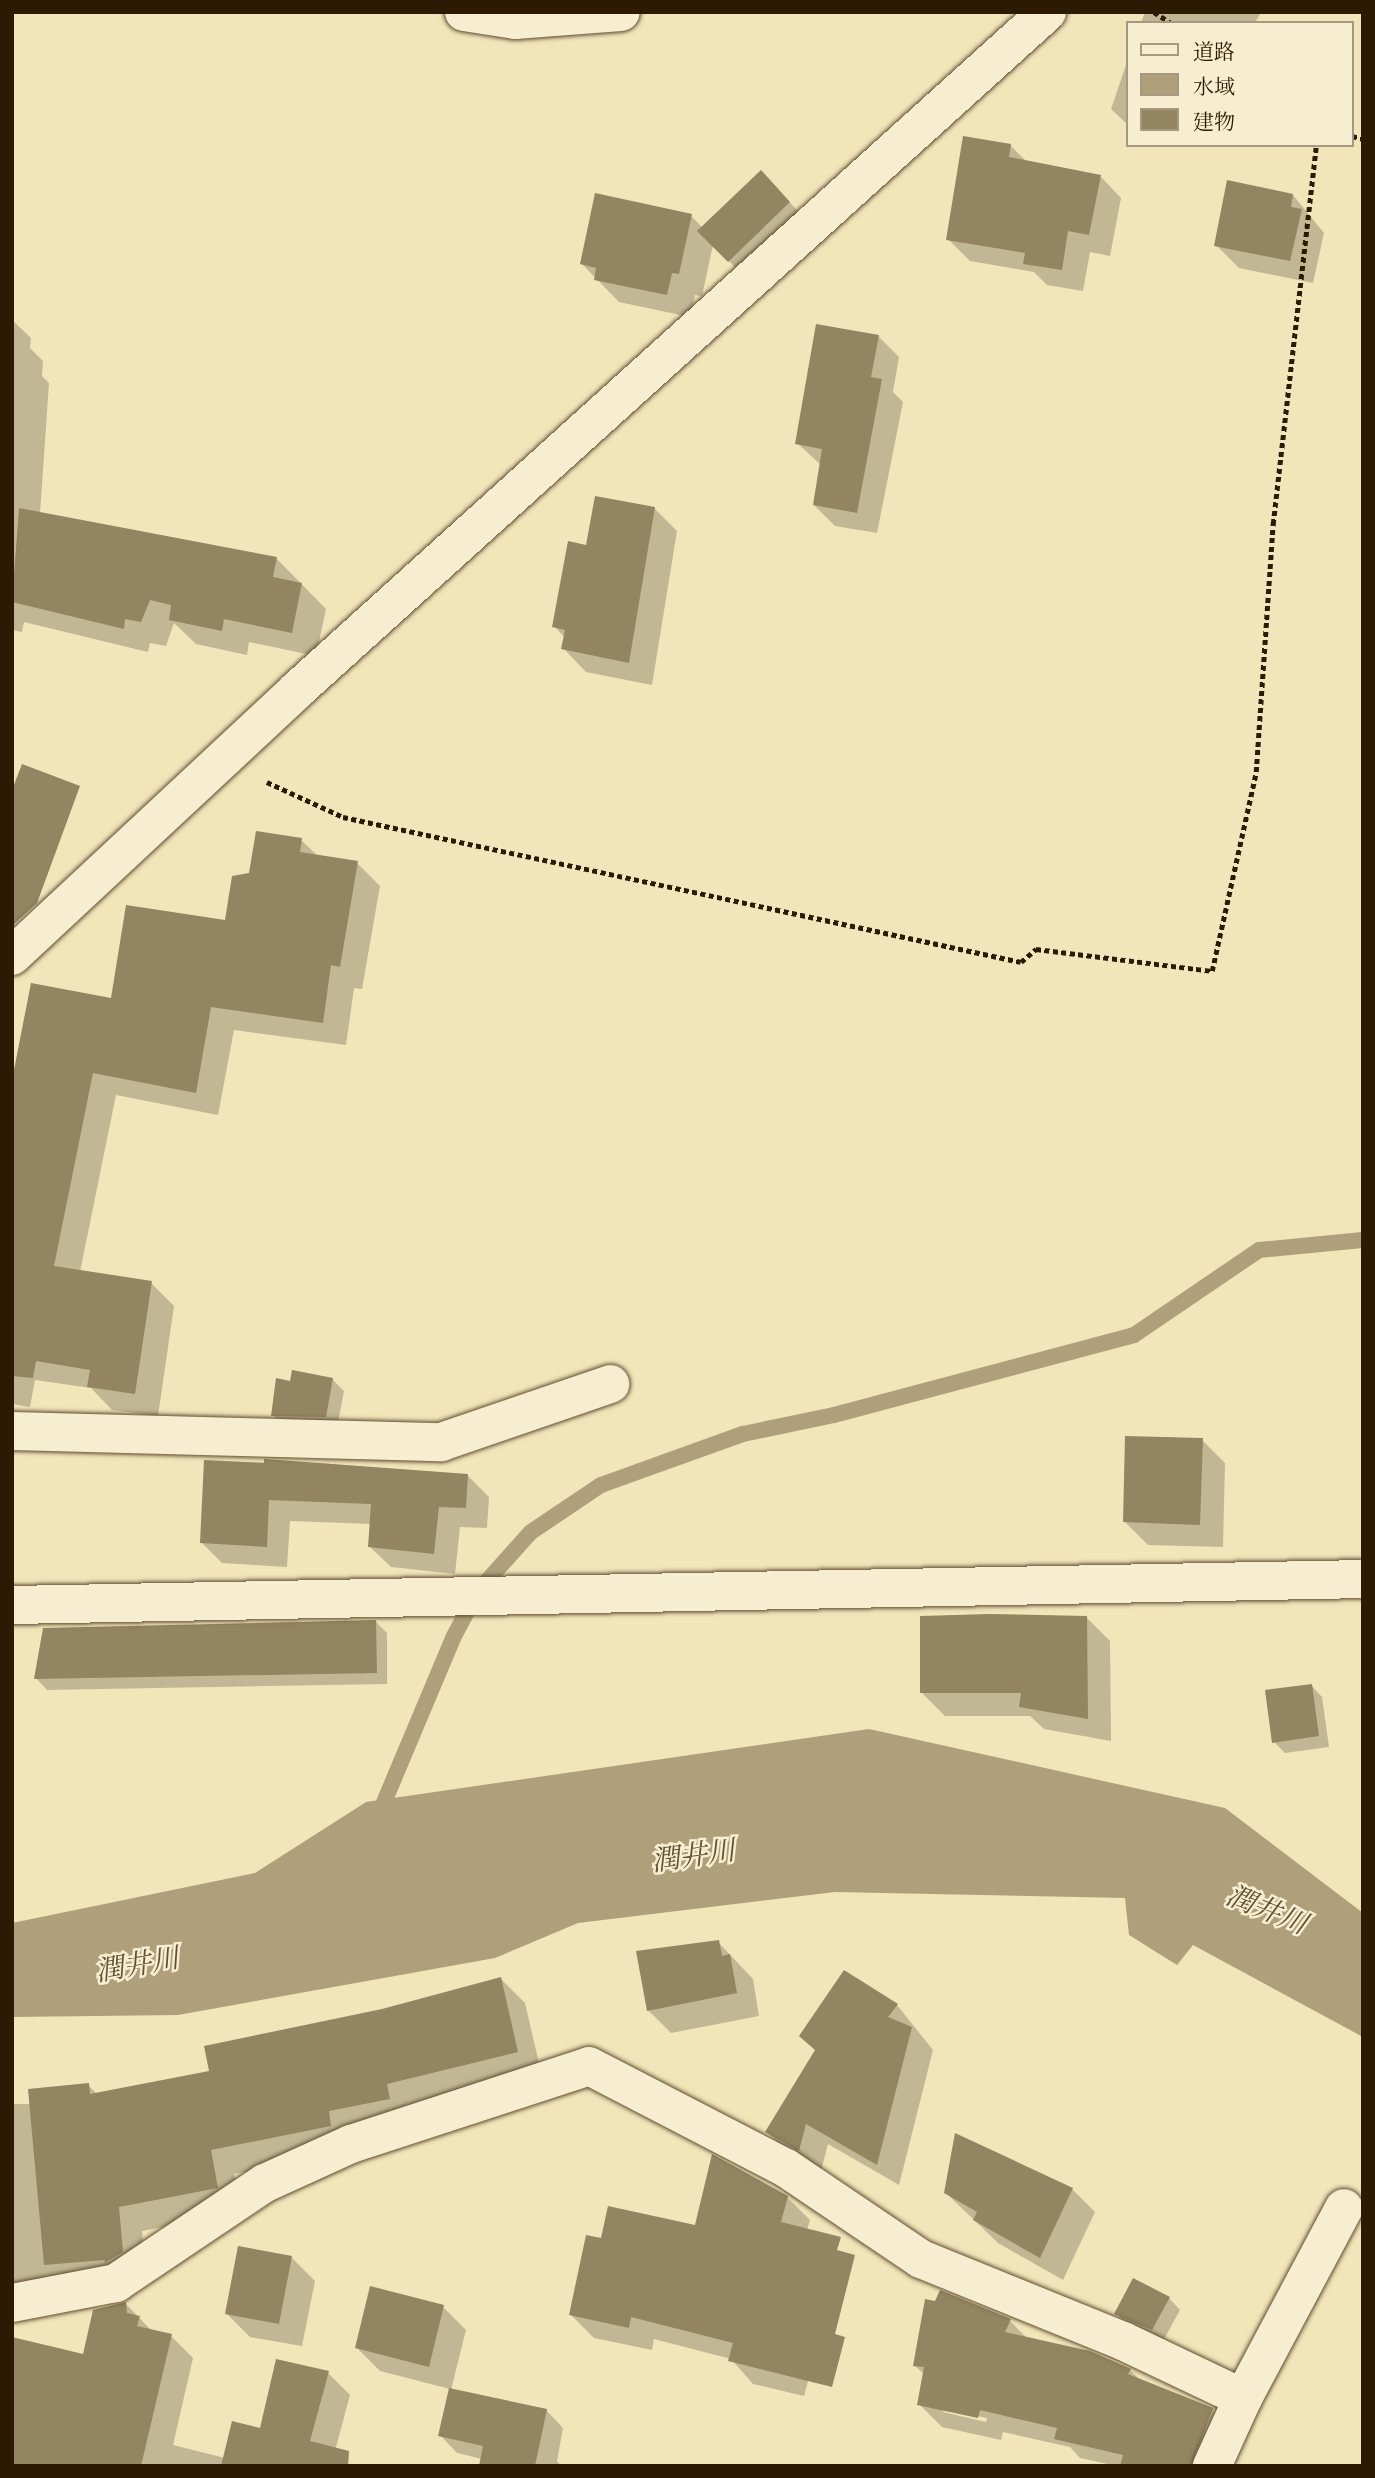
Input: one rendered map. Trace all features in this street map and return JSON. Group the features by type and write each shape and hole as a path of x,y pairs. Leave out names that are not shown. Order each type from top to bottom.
{"street":[{"path":"464,12 515,20 621,12"},
{"path":"12,956 1047,12"},
{"path":"12,1432 442,1442 610,1384"},
{"path":"12,1605 1363,1578"},
{"path":"12,2303 116,2283 265,2183 351,2144 589,2066 786,2168 921,2259 1123,2342 1243,2398"},
{"path":"1212,2466 1243,2398 1345,2208"}],"path":[{"path":"222,762 343,817 1021,962 1036,949 1212,971 1256,772 1273,524 1316,147"}],"water":[{"name":"潤井川","path":"869,1729 1225,1808 1363,1913 1363,2037 1193,1945 1177,1965 1129,1935 1125,1898 835,1892 578,1923 495,1958 178,2015 12,2017 12,1923 255,1873 366,1802"}],"building":[{"path":"963,136 1011,144 1009,157 1101,175 1089,235 1068,231 1062,270 1023,264 1025,253 946,240"},
{"path":"761,170 790,202 728,262 697,231"},
{"path":"1227,180 1293,194 1291,207 1302,209 1290,261 1214,246"},
{"path":"595,193 692,214 679,274 672,273 667,295 594,280 596,268 580,264"},
{"path":"816,324 879,335 871,377 882,379 857,513 813,505 822,449 795,444"},
{"path":"595,496 655,507 629,663 561,649 565,630 552,627 568,541 586,545"},
{"path":"19,508 277,557 273,577 302,583 292,633 224,619 222,631 169,620 171,605 150,600 141,622 125,619 124,629 12,602"},
{"path":"22,764 80,786 37,903 12,926 12,790"},
{"path":"256,831 302,838 300,852 358,861 340,967 331,965 323,1023 211,1007 196,1093 93,1073 54,1266 152,1281 135,1394 87,1387 90,1370 36,1361 33,1378 12,1376 12,1080 31,983 111,998 126,905 225,920 232,876 249,873"},
{"path":"292,1370 333,1378 326,1417 271,1416 276,1378 290,1381"},
{"path":"1125,1436 1203,1438 1200,1525 1123,1522"},
{"path":"264,1459 468,1474 466,1508 439,1507 434,1554 368,1547 371,1504 269,1500 267,1547 200,1543 204,1460 264,1463"},
{"path":"920,1616 1087,1616 1088,1719 1019,1707 1021,1693 920,1693"},
{"path":"376,1620 377,1673 34,1679 43,1628"},
{"path":"1312,1684 1319,1736 1272,1743 1265,1690"},
{"path":"719,1940 722,1956 730,1954 737,1993 647,2011 636,1951"},
{"path":"844,1970 898,2004 888,2017 912,2027 877,2165 806,2124 799,2151 765,2132 815,2050 799,2036"},
{"path":"501,1977 518,2052 387,2084 390,2099 329,2111 331,2126 211,2150 218,2188 119,2207 123,2252 104,2263 105,2260 44,2265 28,2089 89,2083 90,2094 209,2071 204,2046 382,2009"},
{"path":"955,2133 1073,2188 1040,2258 973,2220 977,2212 944,2193"},
{"path":"712,2154 788,2196 781,2222 841,2237 837,2250 855,2255 835,2334 845,2337 832,2387 728,2361 733,2343 631,2317 629,2328 569,2315 586,2235 601,2238 608,2206 695,2225"},
{"path":"238,2246 292,2256 279,2324 225,2314"},
{"path":"1133,2278 1170,2297 1152,2330 1114,2314"},
{"path":"370,2286 444,2305 429,2367 355,2348"},
{"path":"940,2290 1011,2319 1005,2332 1090,2351 1131,2369 1128,2374 1213,2408 1191,2466 1120,2466 1123,2455 1054,2439 1057,2428 980,2410 978,2418 917,2405 924,2367 913,2366 925,2299 935,2301"},
{"path":"126,2302 127,2313 140,2316 137,2326 172,2334 141,2466 12,2466 12,2337 83,2354 93,2310"},
{"path":"276,2359 329,2371 310,2441 349,2451 348,2466 221,2466 232,2421 260,2428"},
{"path":"449,2388 547,2409 535,2466 479,2466 483,2446 438,2436"}],"waterway":[{"path":"377,1819 453,1638 478,1591 531,1532 601,1485 743,1434 834,1415 1134,1335 1259,1250 1363,1240"}]}
